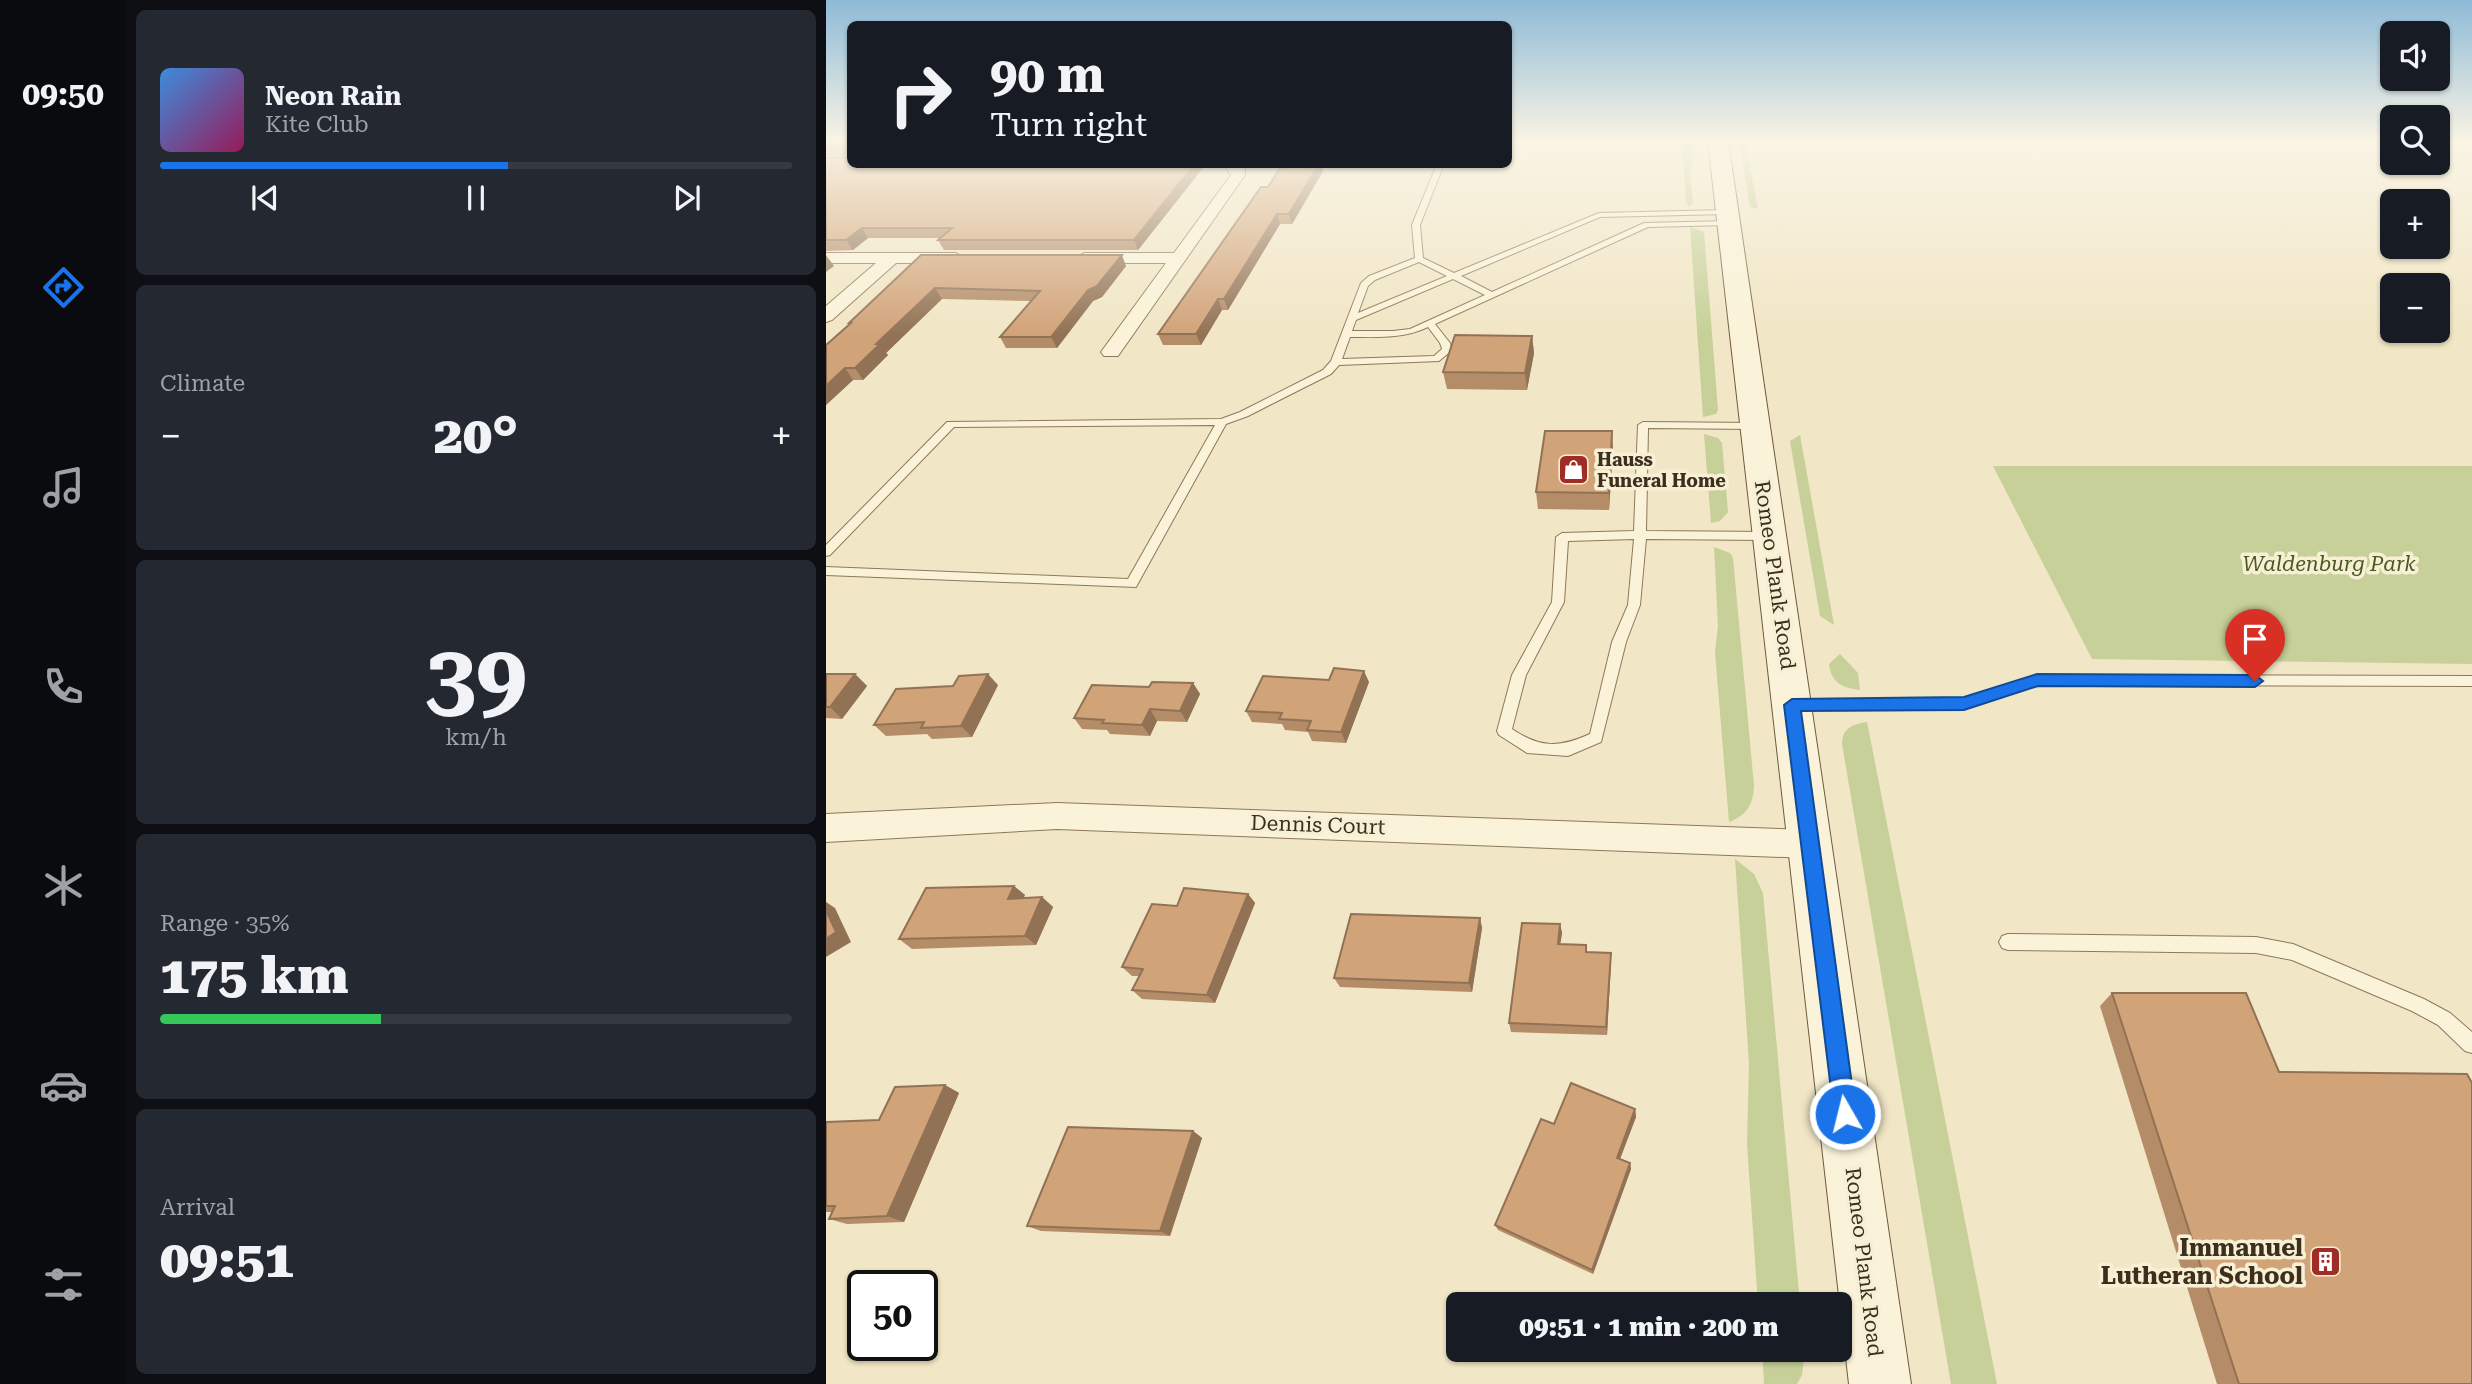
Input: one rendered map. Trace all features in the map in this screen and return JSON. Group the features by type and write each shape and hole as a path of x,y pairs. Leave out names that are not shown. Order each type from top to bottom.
{"main road":[{"name":"Romeo Plank Road","path":"1726,206 1880,1384"}],"street":[{"path":"1111,352 1216,206"},
{"path":"826,258 968,258"},
{"path":"826,316 892,258"},
{"path":"1062,258 1178,258"},
{"name":"Dennis Court","path":"826,828 1057,816 1810,844"}],"lane":[{"path":"1419,259 1416,225 1424,206"},
{"path":"1354,318 1590,217 1640,213 1728,217"},
{"path":"1640,213 1647,225"},
{"path":"1348,334 1394,334 1412,331 1647,225 1728,217"},
{"path":"826,552 951,424 1222,422 1316,379 1336,362 1364,285 1372,278 1419,259 1490,294"},
{"path":"1336,362 1436,359 1447,350 1445,343 1429,323"},
{"path":"826,571 1132,584 1222,422"},
{"path":"1756,426 1643,425 1640,535 1634,605 1619,642 1596,738 1568,750 1527,747 1504,731 1519,675 1558,602 1562,537 1640,535 1769,536"},
{"path":"1792,705 1964,704 2037,680 2472,681"},
{"path":"2008,942 2256,945 2293,951 2418,1005 2444,1019 2472,1044"}],"green space":[{"path":"1690,227 1704,232 1718,410 1716,414 1703,417"},
{"path":"1704,434 1718,438 1722,443 1728,512 1720,521 1711,523"},
{"path":"1800,435 1834,625 1820,616 1790,441"},
{"name":"Waldenburg Park","path":"1993,466 2472,466 2472,664 2092,659"},
{"path":"1714,547 1730,553 1733,558 1754,786 1748,808 1729,822 1715,652 1718,626"},
{"path":"1840,654 1858,673 1860,690 1843,686 1832,676 1829,664"},
{"path":"1867,722 1997,1384 1951,1384 1842,744 1844,734 1849,728"},
{"path":"1735,859 1754,874 1763,893 1799,1292 1757,1292 1747,1144 1749,1063"},
{"path":"1763,1362 1804,1362 1802,1375 1797,1384 1764,1384"}],"building":[{"path":"826,206 1162,206 1134,240 938,240 952,228 862,228 846,240 826,240"},
{"path":"1248,206 1294,206 1289,214 1277,214 1224,299 1218,299 1196,334 1158,334"},
{"path":"921,255 1122,255 1097,286 1088,290 1051,337 1000,337 1040,291 935,288 876,344 880,344 855,368 845,368 826,386 826,345"},
{"path":"1455,335 1532,336 1525,373 1443,372"},
{"path":"1545,431 1612,431 1609,493 1536,492"},
{"path":"1334,668 1364,671 1341,732 1307,730 1311,721 1279,719 1282,713 1246,711 1263,676 1329,680"},
{"path":"826,674 855,674 830,707 826,707"},
{"path":"988,674 961,726 921,728 924,722 874,725 896,689 953,686 959,676"},
{"path":"1152,682 1193,683 1180,711 1150,709 1142,725 1102,723 1104,720 1074,718 1092,685 1149,687"},
{"path":"1014,886 1008,899 1042,897 1025,936 899,939 926,888"},
{"path":"1184,888 1248,894 1207,995 1132,990 1143,969 1122,967 1152,904 1177,906"},
{"path":"826,910 836,932 826,939"},
{"path":"1351,914 1480,918 1469,983 1334,978"},
{"path":"1522,923 1560,924 1558,944 1586,945 1586,952 1611,953 1606,1027 1509,1023"},
{"name":"Immanuel Lutheran School","path":"2112,993 2246,993 2279,1072 2467,1074 2472,1083 2472,1384 2239,1384"},
{"path":"1571,1083 1635,1109 1617,1158 1630,1163 1592,1270 1495,1225 1541,1119 1554,1124"},
{"path":"945,1085 887,1216 829,1219 835,1206 826,1206 826,1122 879,1120 895,1087"},
{"path":"1068,1127 1193,1131 1160,1231 1027,1226"}],"place":[{"name":"Hauss Funeral Home","path":"1574,470"},
{"name":"Immanuel Lutheran School","path":"2326,1262"}],"route":[{"path":"1845,1114 1792,705 1964,704 2037,680 2255,681"}]}
